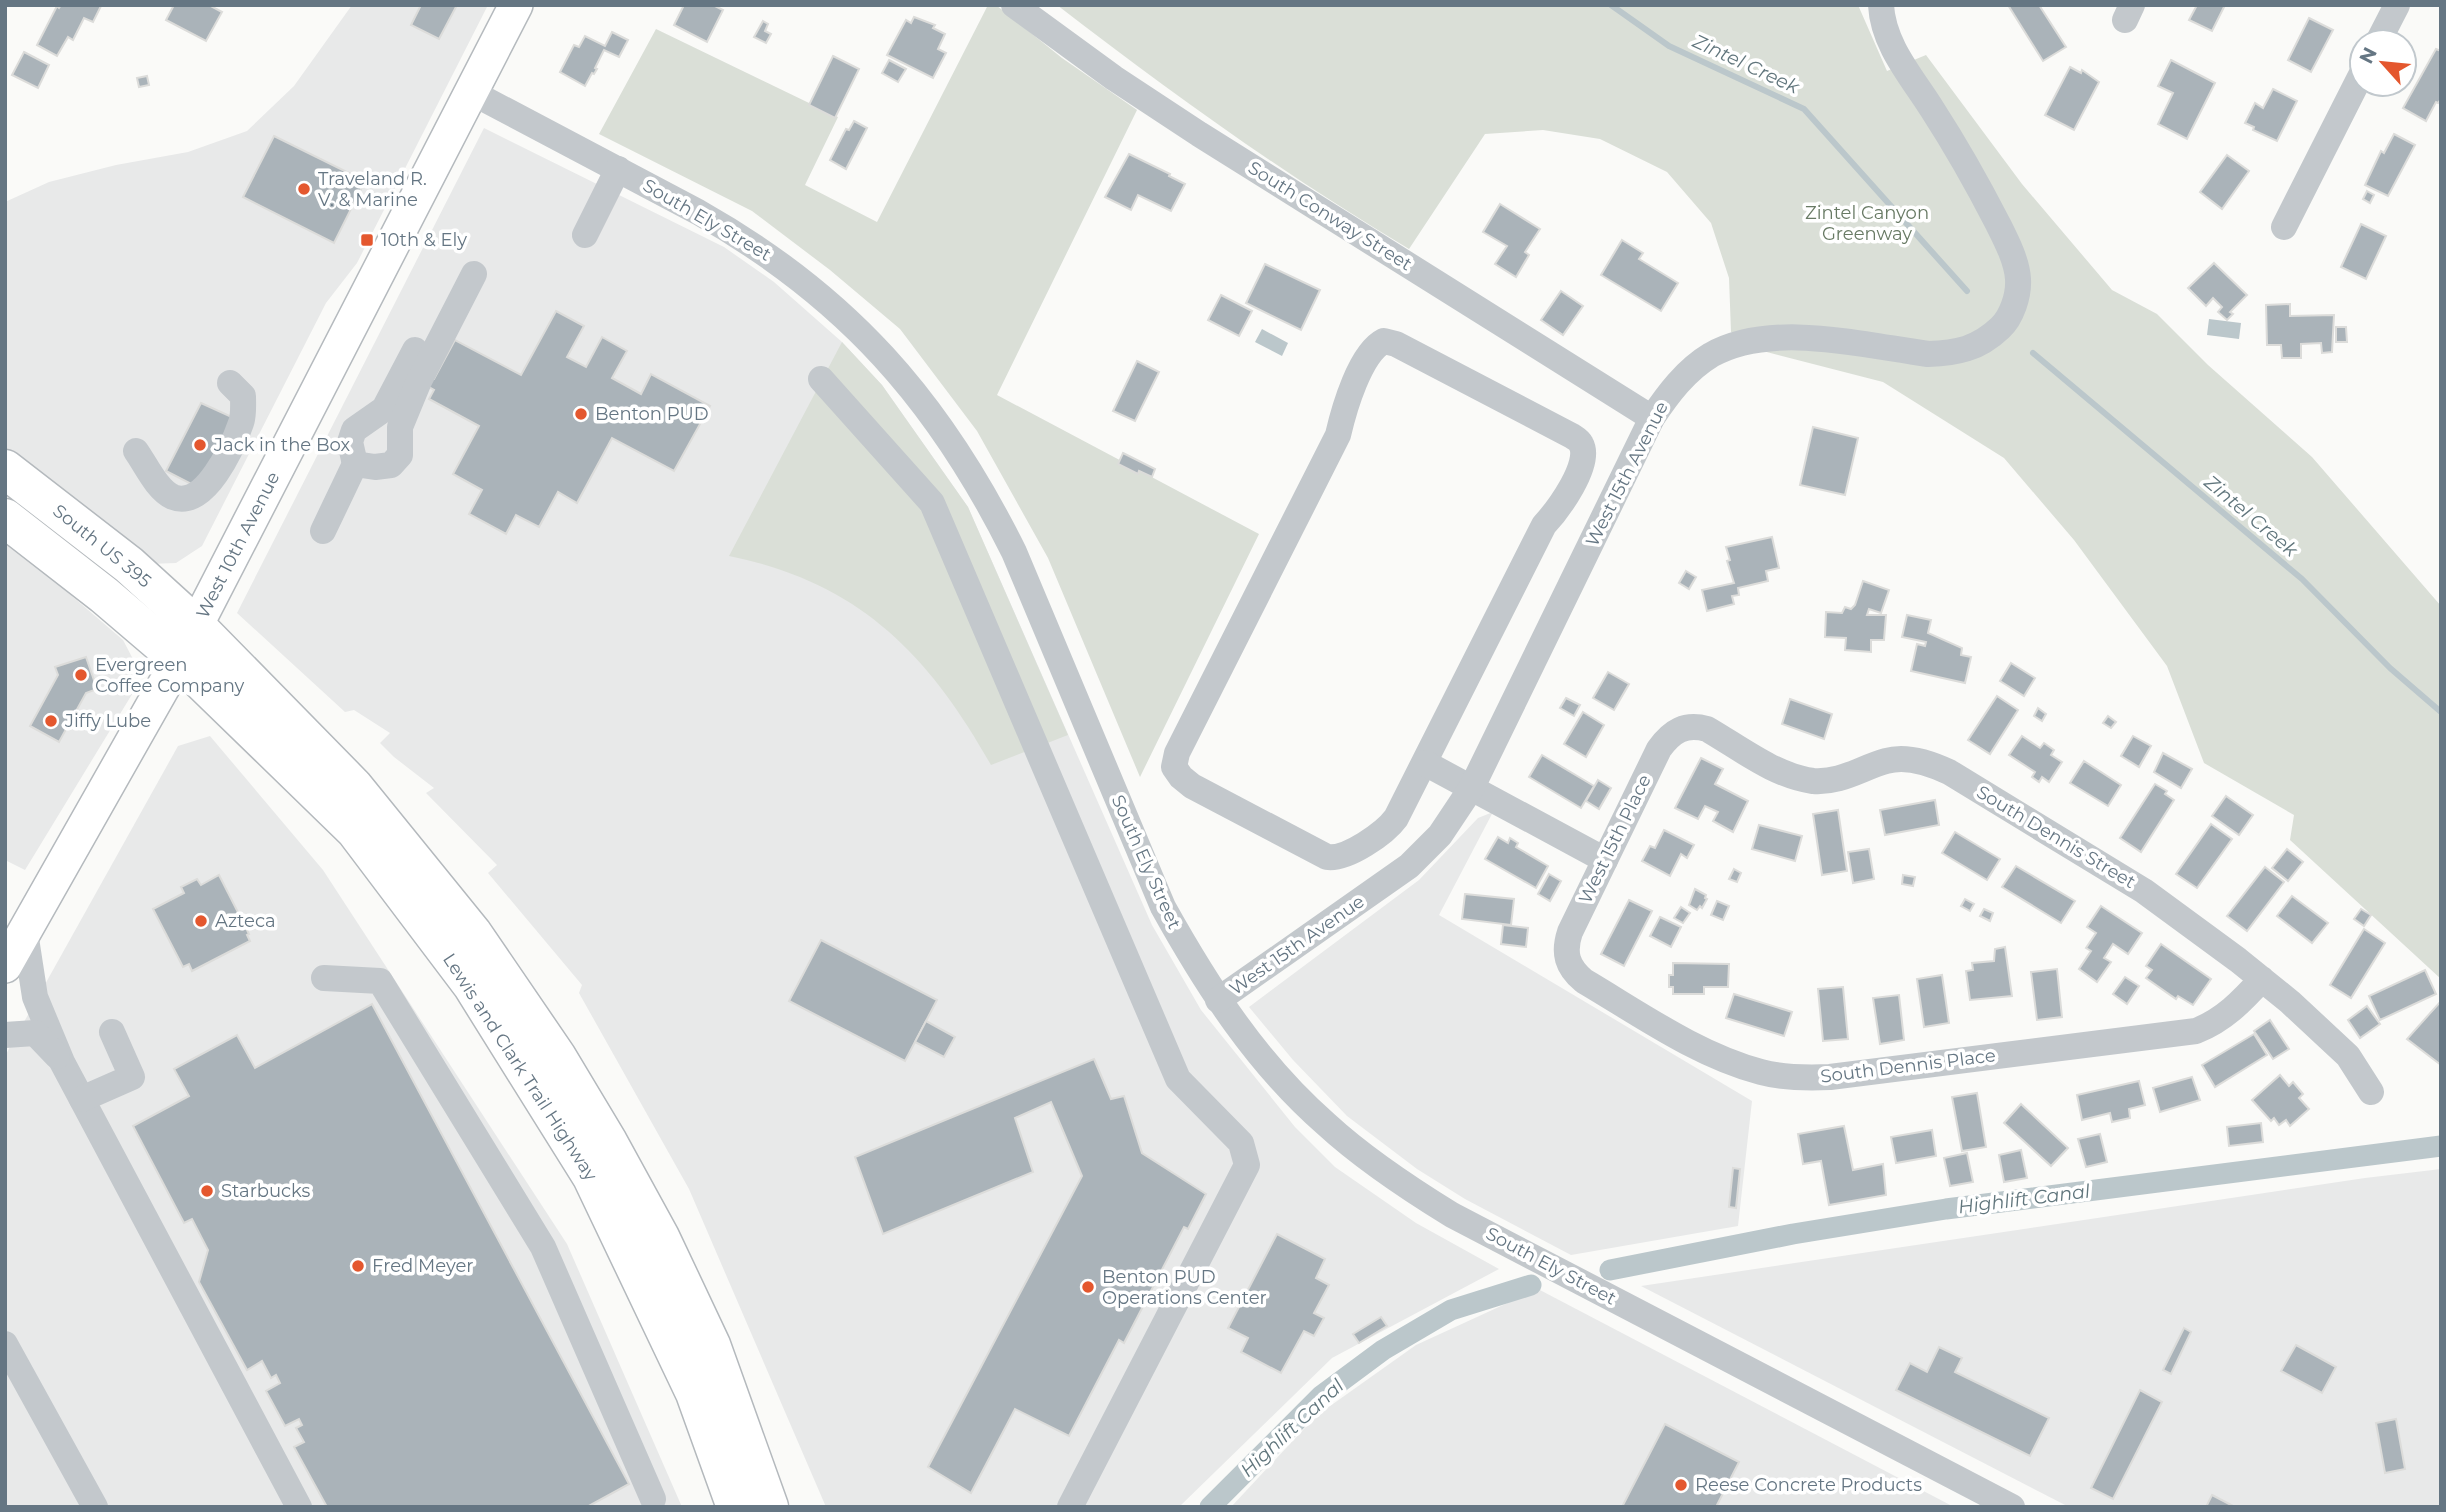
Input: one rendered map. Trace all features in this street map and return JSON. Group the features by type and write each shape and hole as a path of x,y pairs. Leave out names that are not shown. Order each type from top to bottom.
{"highway":[{"name":"South US 395","path":"5,469 129,565 196,626"},
{"path":"5,517 104,595 179,659"},
{"name":"Lewis and Clark Trail Highway","path":"196,626 353,786 473,934 557,1057 660,1237 710,1345 769,1507"},
{"name":"Lewis and Clark Trail Highway","path":"179,659 355,830 472,985 592,1177 695,1393 736,1507"}],"main road":[{"name":"West 10th Avenue","path":"5,966 179,659 516,5"}],"street":[{"name":"South Conway Street","path":"1014,5 1114,78 1199,134 1652,418"},
{"name":"West 15th Avenue","path":"1219,1000 1409,866 1440,835 1472,787 1652,418 1669,393 1689,372 1709,356 1749,341 1815,339 1928,354 1944,353 1967,350 1979,345 2006,323 2016,296 2018,279 2003,234 1932,109 1901,63 1888,38 1881,5"},
{"path":"2385,28 2397,5"},
{"name":"South Ely Street","path":"471,92 731,231 778,262 877,348 920,398 957,449 1003,530 1163,907 1192,959 1256,1051 1325,1124 1404,1185 1452,1215 2012,1507"},
{"path":"2284,227 2349,98"},
{"path":"585,235 618,169"},
{"path":"355,464 376,467 396,462 400,455 400,426 422,373 474,274"},
{"path":"323,531 355,464 350,442 354,430 384,409 417,346 453,316"},
{"path":"1384,341 1396,344 1572,436 1581,444 1583,459 1567,496 1544,525 1425,764 1387,830 1337,858 1327,857 1192,786 1174,767 1177,753 1338,435 1347,402 1365,361 1375,345 1384,341"},
{"path":"821,379 932,503 1178,1079 1241,1143 1247,1166 1070,1507"},
{"path":"136,451 163,491 180,499 197,493 220,469 243,420 243,396 230,383"},
{"name":"West 15th Place","path":"1567,961 1570,932 1659,749 1667,738 1684,727"},
{"name":"South Dennis Street","path":"1684,727 1707,729 1779,771 1816,781 1851,775 1887,760 1903,759 1935,765 2144,891 2262,979 2348,1056 2371,1092"},
{"path":"1425,764 1605,860"},
{"path":"25,932 36,997 62,1062 299,1507"},
{"name":"South Dennis Place","path":"1567,961 1574,973 1584,981 1709,1053 1762,1073 1805,1078 2196,1031 2214,1024 2230,1013 2262,979"},
{"path":"324,978 380,981 543,1247 653,1499"},
{"path":"82,1099 132,1077 112,1032"},
{"path":"5,1035 35,1033 62,1062"},
{"path":"5,1345 95,1507"}],"shaded area":[{"path":"352,5 488,5 357,263 326,303 202,546 176,563 149,564 5,456 5,202 49,182 116,165 188,152 247,131 294,86"},
{"path":"484,128 724,247 774,282 842,342 882,385 968,507 1152,925 1201,1010 1295,1127 1335,1167 1416,1223 1499,1269 1332,1358 1179,1507 826,1507 689,1189 579,993 582,985 488,873 497,865 426,793 434,788 380,743 390,733 354,710 345,712 237,613"},
{"path":"2209,319 2241,323 2239,339 2207,335"},
{"path":"1262,329 1288,343 1282,356 1255,342"},
{"path":"5,531 15,538 59,585 123,640 135,663 134,691 25,870 5,860"},
{"path":"210,736 323,870 567,1244 682,1507 5,1507 5,1056 178,746"},
{"path":"1493,812 1439,915 1752,1101 1738,1226 1571,1255 1465,1199 1417,1169 1347,1116 1293,1060 1249,1007 1419,880 1478,818"},
{"path":"2441,1169 2441,1507 2069,1507 1641,1286 2365,1178"},
{"path":"1538,1289 1954,1507 1231,1507 1316,1416 1416,1345"}],"green space":[{"path":"988,5 996,5 1062,58 1137,110 997,395 1259,534 1140,777 1048,558 977,431 900,329 830,270 752,211 599,134 656,29 838,117 805,185 877,222"},
{"name":"Zintel Canyon Greenway","path":"1057,5 1858,5 1887,71 1926,55 2022,184 2112,290 2157,314 2208,365 2312,457 2441,606 2441,979 2290,840 2294,815 2204,763 2167,666 2074,540 2004,458 1883,382 1759,350 1731,332 1729,278 1711,223 1667,172 1600,139 1543,130 1485,134 1409,249 1229,132"},
{"path":"842,342 882,385 968,507 1068,735 991,765 942,689 885,628 852,604 816,584 775,568 729,556"}],"building":[{"path":"61,5 101,6 93,22 84,18 73,40 68,37 57,56 37,45 57,6 59,8"},
{"path":"174,5 209,5 222,12 206,41 166,20"},
{"path":"421,5 457,5 439,39 411,25"},
{"path":"684,5 713,5 723,10 707,42 674,25"},
{"path":"2008,5 2039,5 2066,47 2043,61"},
{"path":"2197,5 2225,5 2212,31 2189,20"},
{"path":"914,17 935,25 933,28 945,34 938,49 946,53 933,78 887,55 906,20 911,23"},
{"path":"2309,18 2333,30 2311,72 2288,60"},
{"path":"763,21 768,24 765,31 771,34 766,43 754,37"},
{"path":"612,32 628,40 619,57 604,50 595,68 597,69 585,86 560,72 574,45 579,47 585,36 605,46"},
{"path":"2436,49 2441,51 2441,99 2436,102 2426,121 2403,108 2409,98 2418,98 2418,81"},
{"path":"24,52 49,65 38,88 12,75"},
{"path":"833,56 859,69 835,118 809,105"},
{"path":"889,60 906,69 898,82 882,73"},
{"path":"2171,60 2215,83 2187,139 2158,124 2173,93 2158,86"},
{"path":"2070,67 2081,73 2082,70 2099,82 2074,130 2045,115"},
{"path":"147,76 149,85 139,87 137,78"},
{"path":"2273,89 2297,101 2277,141 2253,130 2254,127 2245,123 2255,103 2263,108"},
{"path":"854,121 867,128 846,169 830,160 846,129 849,130"},
{"path":"2394,134 2415,145 2388,196 2365,185 2381,151 2384,153"},
{"name":"Traveland R. V. & Marine","path":"274,136 365,181 334,243 243,197"},
{"path":"1129,154 1185,184 1171,211 1138,195 1131,210 1105,197"},
{"path":"2227,155 2249,171 2222,209 2200,192"},
{"path":"2367,191 2374,195 2370,203 2363,199"},
{"path":"1500,204 1540,229 1525,252 1529,255 1516,277 1495,264 1507,246 1483,232"},
{"path":"2361,224 2386,236 2366,279 2341,267"},
{"path":"1622,240 1643,253 1639,259 1678,283 1661,311 1601,275"},
{"path":"2214,263 2247,295 2230,312 2233,314 2227,320 2218,312 2222,307 2213,298 2206,306 2188,288"},
{"path":"1265,264 1320,290 1301,330 1246,303"},
{"path":"1561,291 1583,306 1563,335 1541,320"},
{"path":"1221,295 1252,311 1239,336 1208,320"},
{"path":"2290,304 2290,316 2334,315 2332,352 2322,353 2321,343 2301,344 2301,358 2282,358 2281,345 2267,345 2266,305"},
{"name":"Benton PUD","path":"556,311 584,326 567,357 586,367 602,337 627,351 612,378 641,394 651,374 710,406 674,471 612,438 577,503 558,492 539,527 516,515 506,534 469,514 482,490 453,474 479,426 429,399 434,390 413,378 434,379 455,340 521,375"},
{"path":"2336,327 2346,327 2347,342 2336,342"},
{"path":"1137,361 1159,372 1135,421 1113,411"},
{"name":"Jack in the Box","path":"201,403 234,418 199,488 166,471"},
{"path":"1813,427 1858,438 1845,495 1800,485"},
{"path":"1123,453 1155,469 1152,477 1139,471 1138,474 1118,464"},
{"path":"1772,537 1779,568 1766,571 1768,581 1738,588 1739,595 1732,596 1734,604 1707,611 1702,590 1734,583 1726,547"},
{"path":"1686,571 1696,577 1689,589 1679,583"},
{"path":"1863,581 1889,590 1881,613 1869,609 1867,615 1886,615 1884,640 1871,640 1871,652 1845,650 1846,638 1825,637 1826,612 1842,613 1845,607 1851,609 1855,605"},
{"path":"1907,615 1931,620 1928,633 1962,648 1961,655 1971,657 1965,683 1911,671 1917,644 1925,646 1926,642 1902,637"},
{"path":"86,657 97,689 86,693 59,742 30,726 58,675 55,667"},
{"path":"2011,663 2035,678 2024,696 2000,681"},
{"path":"1608,672 1629,684 1614,710 1593,698"},
{"path":"1997,696 2018,710 1990,754 1968,740"},
{"path":"1566,698 1580,705 1574,716 1560,708"},
{"path":"1790,699 1832,714 1824,739 1782,724"},
{"path":"2038,708 2046,714 2042,721 2034,716"},
{"path":"1583,712 1604,725 1586,757 1564,744"},
{"path":"2108,716 2116,722 2111,728 2103,723"},
{"path":"2022,736 2040,748 2044,743 2054,750 2051,755 2062,762 2049,782 2042,777 2039,782 2032,777 2035,772 2009,755"},
{"path":"2133,736 2151,746 2139,767 2121,756"},
{"path":"2163,753 2192,769 2181,788 2154,772"},
{"path":"1542,755 1594,786 1581,808 1529,777"},
{"path":"1701,758 1723,769 1715,784 1748,801 1733,832 1713,821 1718,812 1705,806 1698,819 1675,808"},
{"path":"2084,761 2121,785 2108,806 2070,783"},
{"path":"1598,780 1611,788 1599,809 1586,801"},
{"path":"2155,784 2167,791 2165,794 2174,800 2141,852 2120,838"},
{"path":"2226,796 2253,815 2239,835 2212,816"},
{"path":"1935,800 1939,825 1885,835 1880,810"},
{"path":"1838,810 1847,871 1822,875 1813,814"},
{"path":"2211,824 2232,839 2197,888 2176,874"},
{"path":"1759,825 1802,836 1795,861 1752,849"},
{"path":"1664,830 1694,845 1687,858 1681,854 1670,876 1642,861 1650,846 1655,848"},
{"path":"1955,832 2000,859 1987,880 1942,853"},
{"path":"1498,837 1508,843 1510,838 1518,843 1516,847 1548,866 1536,888 1485,859"},
{"path":"1869,849 1874,879 1853,883 1848,852"},
{"path":"2287,849 2303,862 2288,881 2272,868"},
{"path":"2016,866 2075,901 2061,923 2002,887"},
{"path":"2265,867 2284,882 2247,931 2227,916"},
{"path":"1734,869 1741,873 1737,882 1729,879"},
{"path":"1549,874 1561,881 1550,901 1538,894"},
{"name":"Azteca","path":"219,875 250,941 192,971 189,964 183,967 153,909 184,893 181,887 197,879 201,885"},
{"path":"1903,875 1915,877 1913,886 1902,884"},
{"path":"1695,889 1706,895 1707,899 1702,908 1700,906 1697,910 1689,905"},
{"path":"1465,894 1514,899 1511,925 1462,919"},
{"path":"2292,896 2328,923 2312,943 2277,916"},
{"path":"1965,899 1974,904 1970,911 1961,906"},
{"path":"1629,900 1652,911 1624,966 1601,954"},
{"path":"1717,901 1729,906 1723,920 1711,915"},
{"path":"2101,906 2142,933 2128,954 2113,944 2104,958 2111,962 2097,982 2079,969 2091,951 2086,948 2096,933 2087,927"},
{"path":"1681,907 1690,913 1683,923 1674,918"},
{"path":"1984,909 1993,913 1990,921 1980,916"},
{"path":"2361,909 2371,915 2364,926 2354,919"},
{"path":"1660,917 1681,927 1671,947 1650,936"},
{"path":"1503,925 1528,928 1526,947 1501,944"},
{"path":"2364,929 2385,943 2351,998 2330,985"},
{"path":"821,940 937,1000 905,1061 789,1001"},
{"path":"2161,944 2211,979 2193,1005 2178,996 2176,999 2146,978 2152,970 2146,966"},
{"path":"2005,947 2012,996 1970,1000 1966,971 1973,970 1972,963 1994,961 1995,949"},
{"path":"1673,963 1729,964 1728,987 1704,987 1704,994 1673,994 1673,987 1669,987 1669,975 1673,975"},
{"path":"2057,969 2062,1017 2037,1020 2031,972"},
{"path":"2425,970 2436,994 2380,1020 2369,996"},
{"path":"1942,975 1949,1023 1924,1027 1917,979"},
{"path":"2125,977 2139,986 2127,1004 2113,994"},
{"path":"1843,987 1848,1039 1823,1041 1818,989"},
{"path":"1734,994 1792,1012 1784,1036 1726,1018"},
{"path":"1899,995 1904,1040 1880,1044 1873,998"},
{"path":"2441,1001 2441,1065 2407,1039"},
{"name":"Fred Meyer","path":"372,1004 629,1484 587,1507 327,1507 294,1447 304,1442 296,1428 302,1425 299,1419 285,1426 266,1391 280,1383 276,1375 271,1378 262,1361 247,1370 199,1282 208,1250 192,1219 184,1223 133,1126 189,1096 174,1069 237,1035 255,1068"},
{"path":"2367,1006 2380,1024 2360,1038 2348,1020"},
{"path":"2270,1020 2289,1049 2273,1059 2254,1031"},
{"path":"926,1021 955,1037 944,1057 915,1042"},
{"path":"2254,1034 2267,1055 2215,1087 2202,1065"},
{"name":"Benton PUD Operations Center","path":"1094,1059 1111,1099 1124,1096 1142,1153 1206,1194 1188,1229 1184,1227 1124,1343 1119,1340 1069,1436 1015,1409 971,1493 928,1467 1082,1176 1051,1102 1015,1118 1033,1172 883,1234 855,1157"},
{"path":"2280,1075 2289,1086 2293,1082 2303,1094 2299,1098 2309,1109 2290,1126 2286,1120 2279,1125 2274,1118 2271,1121 2252,1100"},
{"path":"2192,1077 2200,1100 2160,1112 2153,1088"},
{"path":"2139,1081 2145,1105 2129,1109 2130,1118 2112,1122 2110,1113 2082,1120 2077,1095"},
{"path":"1977,1093 1986,1147 1962,1151 1952,1097"},
{"path":"2021,1104 2068,1148 2051,1166 2004,1123"},
{"path":"2261,1123 2263,1142 2229,1146 2227,1127"},
{"path":"1844,1126 1853,1170 1883,1164 1886,1195 1829,1205 1821,1161 1803,1164 1798,1134"},
{"path":"1932,1130 1936,1156 1896,1163 1891,1137"},
{"path":"2100,1134 2107,1162 2086,1167 2078,1139"},
{"path":"2021,1150 2027,1178 2004,1182 1999,1155"},
{"path":"1967,1153 1973,1182 1950,1186 1944,1158"},
{"path":"1733,1168 1740,1169 1736,1208 1729,1207"},
{"path":"1277,1234 1325,1259 1316,1278 1329,1285 1314,1313 1324,1318 1314,1336 1304,1331 1281,1373 1241,1352 1248,1338 1228,1328"},
{"path":"1381,1317 1387,1326 1359,1343 1353,1334"},
{"path":"2184,1328 2191,1332 2171,1374 2163,1370"},
{"path":"2296,1345 2336,1367 2322,1393 2281,1371"},
{"path":"1939,1347 1962,1358 1955,1372 2049,1418 2030,1456 1896,1390 1910,1363 1927,1372"},
{"path":"2140,1390 2162,1402 2113,1499 2091,1488"},
{"path":"2396,1419 2405,1469 2385,1473 2376,1423"},
{"name":"Reese Concrete Products","path":"1665,1424 1739,1462 1716,1507 1622,1507"},
{"path":"2212,1495 2235,1507 2206,1507"}],"waterway":[{"name":"Zintel Creek","path":"1611,5 1669,46 1804,109 1967,291"},
{"name":"Zintel Creek","path":"2033,353 2302,579 2390,668 2441,712"},
{"name":"Highlift Canal","path":"1610,1270 1793,1234 1946,1209 2441,1146"},
{"name":"Highlift Canal","path":"1210,1507 1321,1396 1383,1350 1451,1310 1531,1285"}],"place":[{"name":"Traveland R. V. & Marine","path":"304,189"},
{"name":"10th & Ely","path":"367,240"},
{"name":"Benton PUD","path":"581,414"},
{"name":"Jack in the Box","path":"200,445"},
{"name":"Evergreen Coffee Company","path":"81,675"},
{"name":"Jiffy Lube","path":"51,721"},
{"name":"Azteca","path":"201,921"},
{"name":"Starbucks","path":"207,1191"},
{"name":"Fred Meyer","path":"358,1266"},
{"name":"Benton PUD Operations Center","path":"1088,1287"},
{"name":"Reese Concrete Products","path":"1681,1485"}]}
